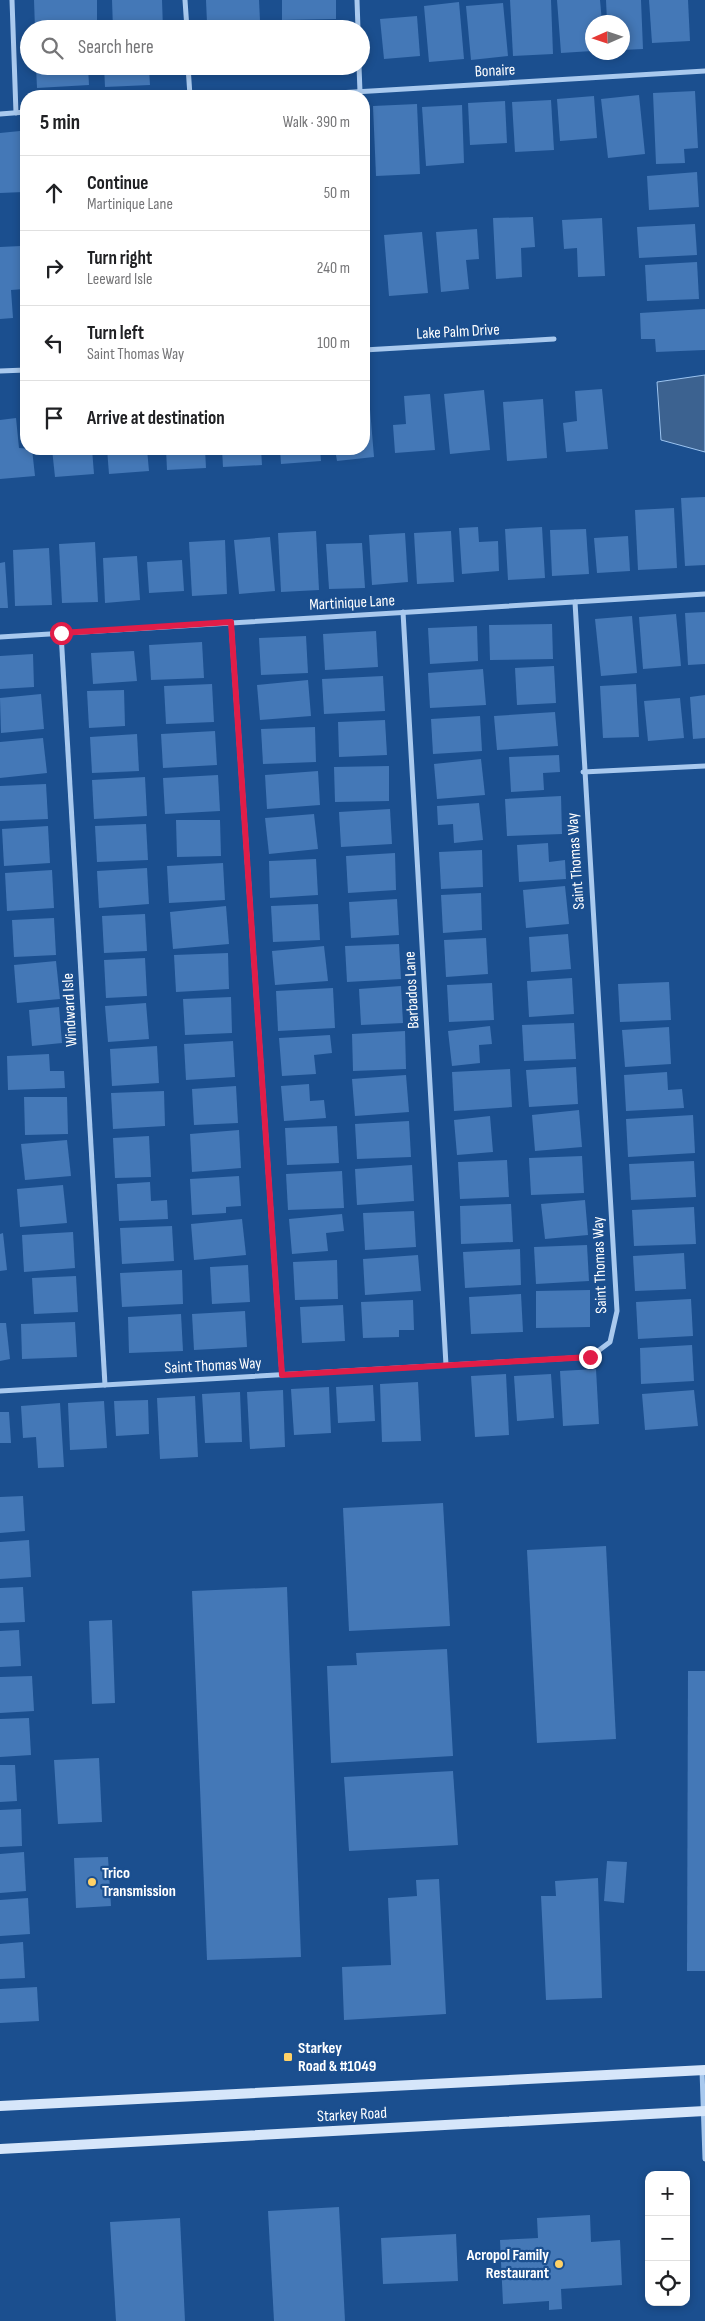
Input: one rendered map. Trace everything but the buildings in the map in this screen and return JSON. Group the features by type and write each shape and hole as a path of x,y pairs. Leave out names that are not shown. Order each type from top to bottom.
{"main road":[{"name":"Starkey Road","path":"0,2106 703,2070"},
{"name":"Starkey Road","path":"0,2149 704,2111"}],"street":[{"path":"12,0 16,113"},
{"path":"185,0 186,20"},
{"path":"357,0 358,20"},
{"name":"Bonaire","path":"370,91 705,71"},
{"path":"189,75 190,90"},
{"path":"359,75 360,90"},
{"path":"0,114 20,113"},
{"name":"Lake Palm Drive","path":"370,350 554,339"},
{"path":"0,371 20,370"},
{"name":"Martinique Lane","path":"0,637 705,594"},
{"name":"Saint Thomas Way","path":"0,1391 590,1357 610,1342 616,1311 574,602"},
{"name":"Barbados Lane","path":"403,612 446,1365"},
{"path":"231,622 282,1375"},
{"name":"Windward Isle","path":"61,633 105,1385"},
{"path":"584,772 705,766"},
{"path":"703,2070 705,2159"}],"water":[{"path":"705,375 705,452 661,440 657,382"}],"place":[{"name":"Trico Transmission","path":"92,1882"},
{"name":"Starkey Road & #1049","path":"288,2057"},
{"name":"Acropol Family Restaurant","path":"559,2264"}],"route":[{"path":"61,633 231,622 282,1375 590,1357"}]}
